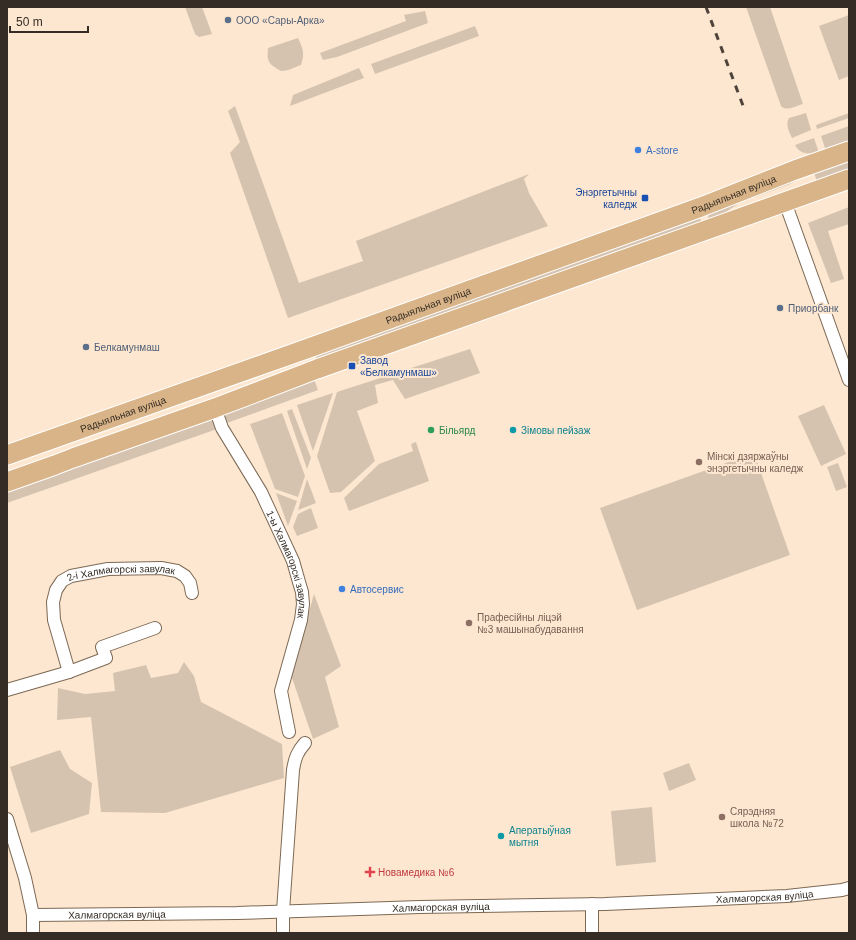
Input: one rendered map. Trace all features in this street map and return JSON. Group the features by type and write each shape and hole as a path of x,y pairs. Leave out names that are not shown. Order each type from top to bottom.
{"main road":[{"name":"Радыяльная вуліца","path":"7,455 317,346 701,207 795,170 849,151"},
{"path":"7,482 214,408 323,367 849,179"},
{"path":"64,435 73,458"}],"street":[{"path":"785,202 849,380"},
{"name":"1-ы Халмагорскі завулак","path":"214,408 222,428 261,492 293,561 301,587 303,604 301,620 281,691 289,732"},
{"name":"2-і Халмагорскі завулак","path":"69,672 54,620 53,602 56,590 62,581 71,576 108,569 161,568 177,571 185,576 190,583 192,593"},
{"path":"7,690 69,672 106,658 102,647 155,628"},
{"path":"283,933 283,911 294,761 299,751 305,744"},
{"path":"7,819 25,878 33,914 33,933"},
{"name":"Халмагорская вуліца","path":"33,914 236,913 420,907 592,904 787,896 849,888"},
{"path":"592,904 592,933"}],"shaded area":[{"path":"185,7 202,7 212,34 199,37 195,34"},
{"path":"746,7 770,7 803,104 788,109 781,106"},
{"path":"425,11 428,23 337,57 323,60 320,53 406,21 404,15"},
{"path":"849,15 849,76 839,80 819,26"},
{"path":"475,26 479,36 375,74 371,64"},
{"path":"298,38 303,51 301,65 282,71 277,69 269,62 268,48"},
{"path":"359,68 364,78 290,106 293,95"},
{"path":"235,106 299,283 363,261 356,241 529,174 524,179 529,193 548,226 288,318 230,153 240,142 228,111"},
{"path":"806,113 811,130 792,138 787,126 789,118"},
{"path":"849,113 849,118 817,129 816,125"},
{"path":"849,126 849,142 826,151 821,136"},
{"path":"814,138 819,153 809,154 802,152 795,145"},
{"path":"849,160 849,169 817,181 814,173"},
{"path":"792,180 793,182 790,184 739,203 723,214 709,220 707,211"},
{"path":"849,207 849,224 828,231 844,279 831,283 808,223"},
{"path":"698,214 702,223 317,360 314,351"},
{"path":"470,349 480,373 405,399 393,380 375,385 378,403 357,411 375,461 341,492 330,493 317,456 337,392"},
{"path":"314,379 318,390 224,424 222,415"},
{"path":"333,393 313,451 297,405"},
{"path":"824,405 846,454 821,466 798,416"},
{"path":"292,409 311,458 307,469 287,411"},
{"path":"282,413 305,476 298,497 275,489 250,424"},
{"path":"211,417 217,429 7,503 7,490"},
{"path":"416,442 429,481 349,511 344,498 379,464 413,451 411,444"},
{"path":"754,453 790,555 637,610 600,508"},
{"path":"838,463 847,487 836,491 827,467"},
{"path":"307,479 316,503 298,510"},
{"path":"276,493 297,501 288,526"},
{"path":"311,508 318,528 297,536 293,527 298,514"},
{"path":"314,594 341,666 325,677 339,727 313,739 291,675"},
{"path":"184,662 194,676 201,702 282,744 284,778 165,813 101,812 91,717 57,720 58,688 85,694 115,691 113,673 146,665 151,678 178,673"},
{"path":"60,750 70,769 92,783 89,814 31,833 10,767"},
{"path":"689,763 696,780 669,791 663,773"},
{"path":"652,807 656,862 616,866 611,811"}],"railway":[{"path":"706,7 745,111"}],"place":[{"name":"ООО «Сары-Арка»","path":"228,20"},
{"name":"А-store","path":"638,150"},
{"name":"Энэргетычны каледж","path":"645,198"},
{"name":"Приорбанк","path":"780,308"},
{"name":"Белкамунмаш","path":"86,347"},
{"name":"Завод «Белкамунмаш»","path":"352,366"},
{"name":"Більярд","path":"431,430"},
{"name":"Зімовы пейзаж","path":"513,430"},
{"name":"Мінскі дзяржаўны энэргетычны каледж","path":"699,462"},
{"name":"Автосервис","path":"342,589"},
{"name":"Прафесійны ліцэй №3 машынабудавання","path":"469,623"},
{"name":"Сярэдняя школа №72","path":"722,817"},
{"name":"Аператыўная мытня","path":"501,836"},
{"name":"Новамедика №6","path":"370,872"}]}
